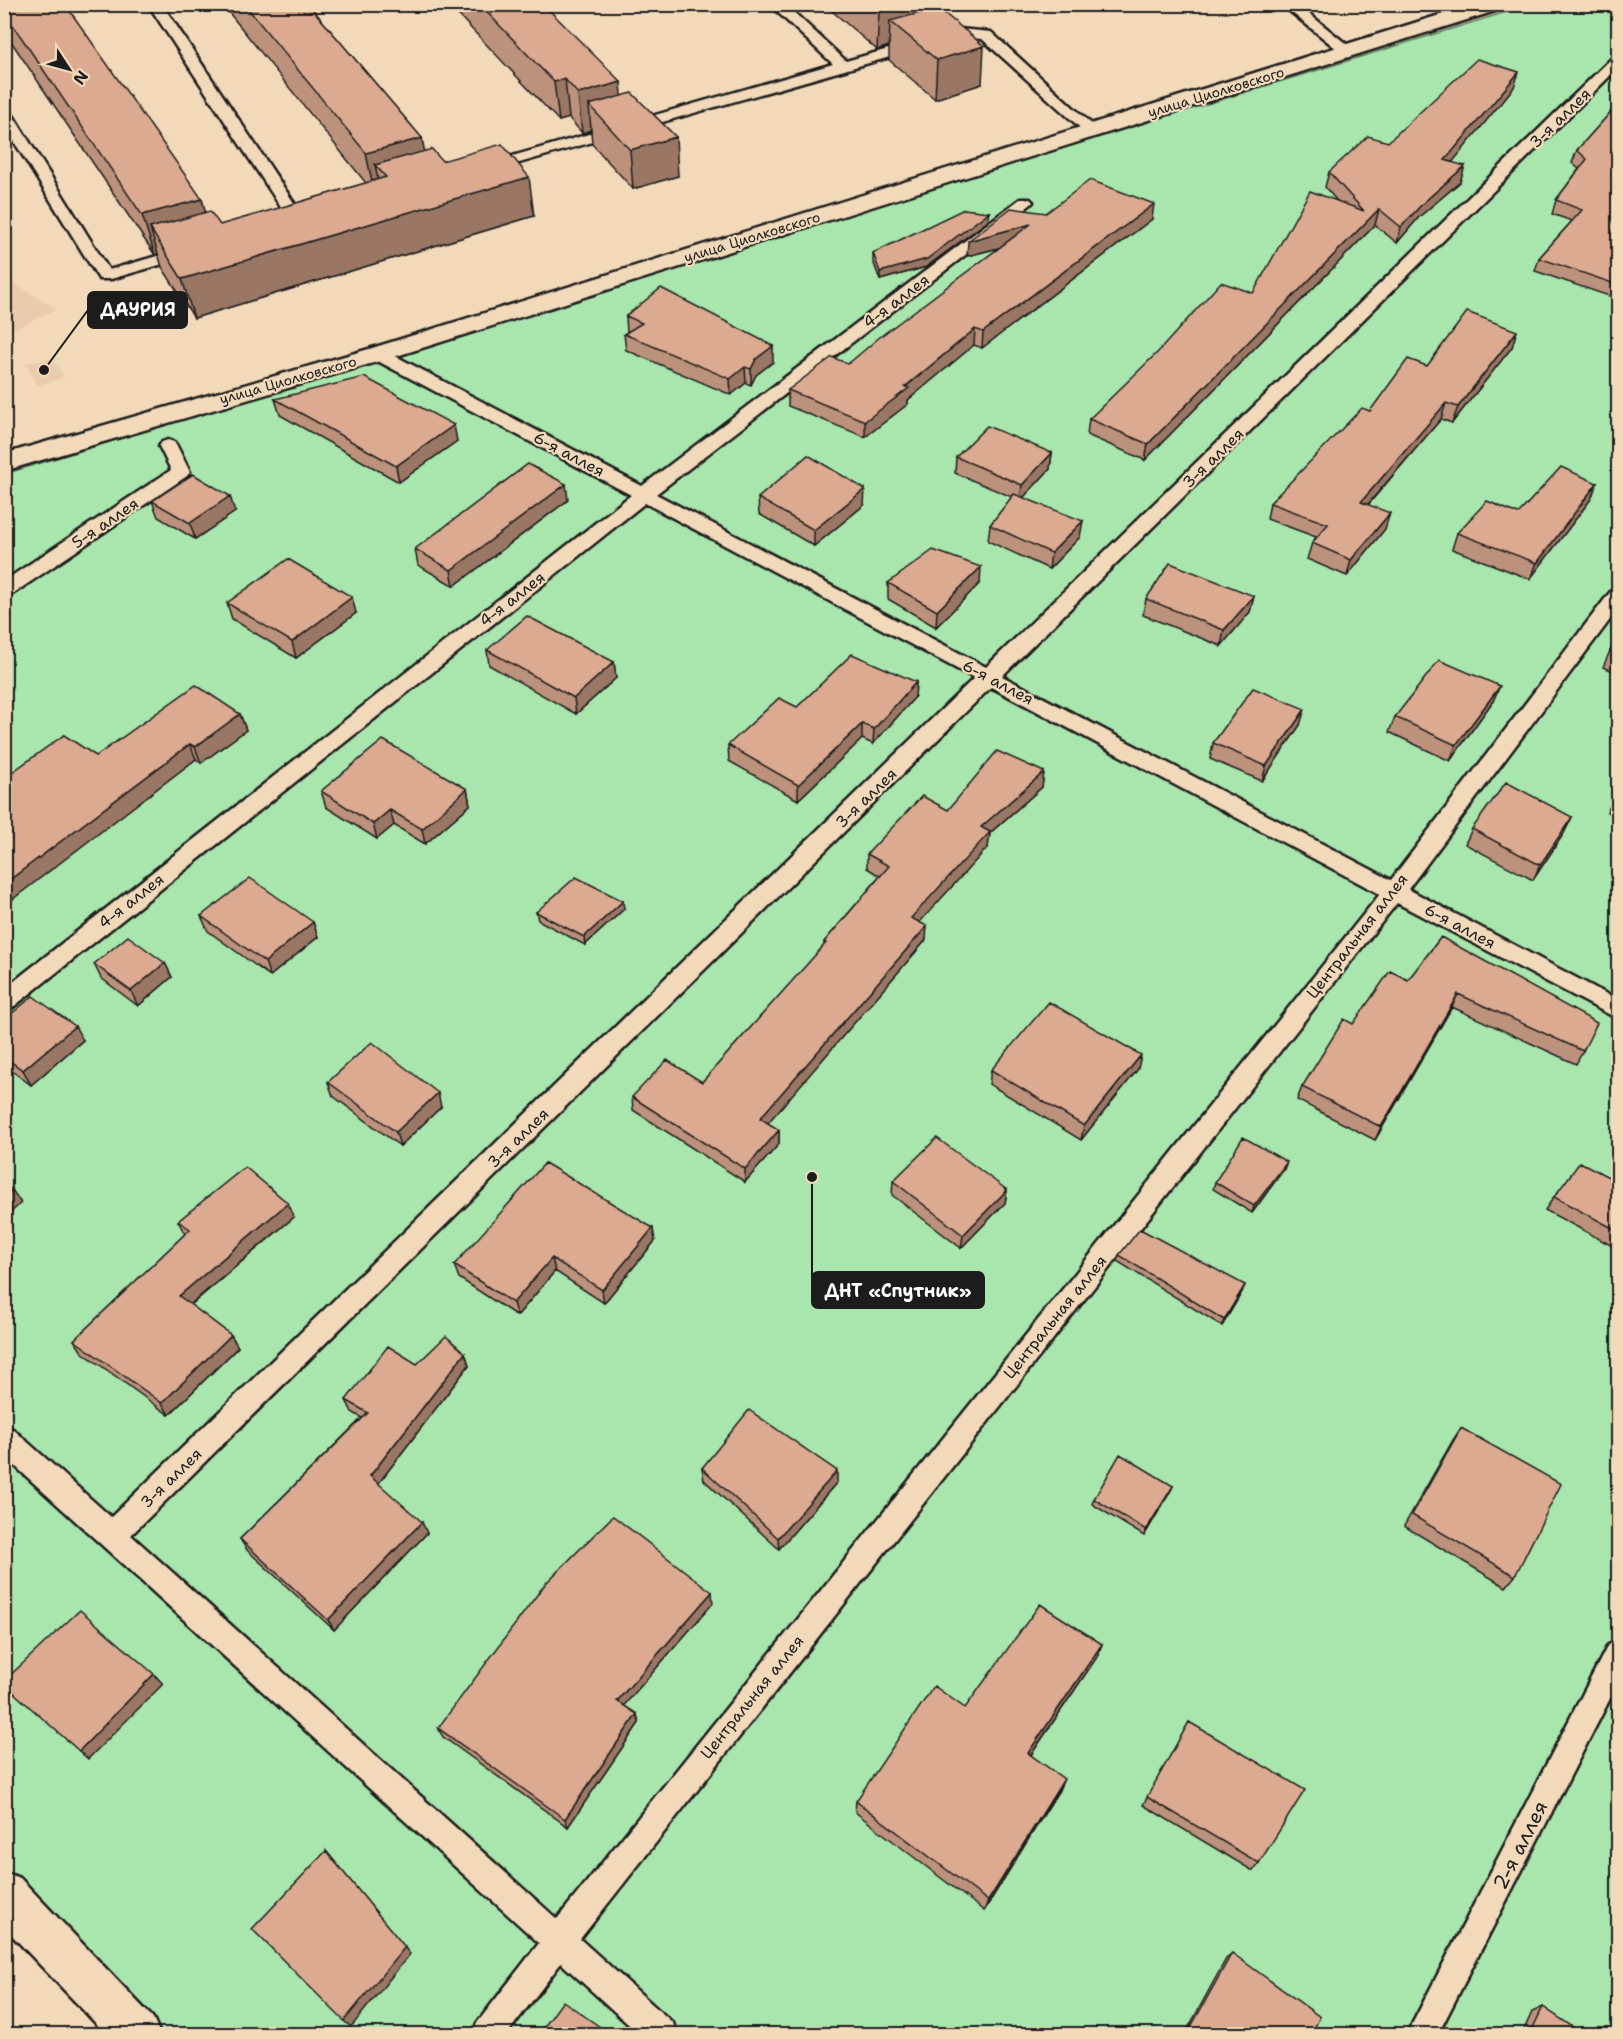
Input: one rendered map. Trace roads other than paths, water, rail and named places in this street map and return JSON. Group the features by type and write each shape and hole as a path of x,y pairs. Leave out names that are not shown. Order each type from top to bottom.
{"street":[{"name":"улица Циолковского","path":"4,463 378,354 1498,4"},
{"path":"4,1894 137,2034"}],"lane":[{"path":"155,4 298,221"},
{"path":"776,4 843,66"},
{"path":"1288,4 1348,51"},
{"path":"468,173 958,33 986,35 1091,130"},
{"name":"3-я аллея","path":"112,1535 1618,60"},
{"path":"4,112 105,276 207,247"},
{"name":"4-я аллея","path":"4,1002 644,494 1025,202"},
{"name":"6-я аллея","path":"378,354 1618,1010"},
{"name":"5-я аллея","path":"4,590 182,472 168,446"},
{"name":"Центральная аллея","path":"488,2034 559,1941 1394,891 1618,596"},
{"path":"4,1438 662,2034"},
{"name":"2-я аллея","path":"1422,2034 1618,1655"}],"place":[{"name":"ДАУРИЯ","path":"44,370"},
{"name":"ДНТ «Спутник»","path":"812,1177"}]}
